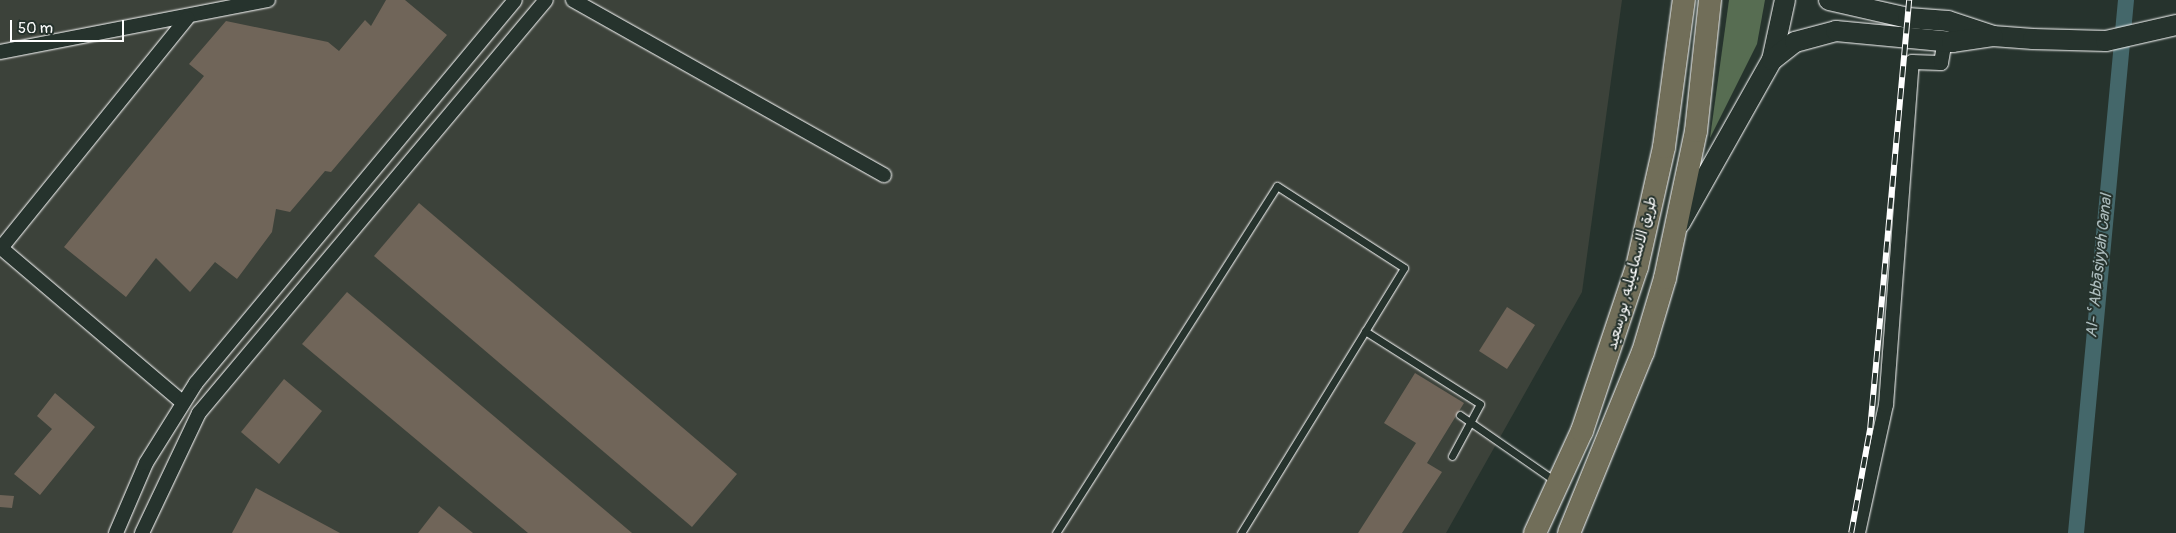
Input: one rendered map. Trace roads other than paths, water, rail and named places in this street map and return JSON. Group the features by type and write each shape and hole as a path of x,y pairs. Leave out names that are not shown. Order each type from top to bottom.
{"highway":[{"name":"طريق الاسماعيليه, بورسعيد","path":"1535,533 1559,484 1602,377 1637,267 1664,147 1684,0"},
{"name":"طريق الاسماعيليه, بورسعيد","path":"1569,533 1643,352 1678,228 1696,132 1710,0"}],"main road":[{"path":"1678,228 1772,60 1785,0"},
{"path":"1829,0 1908,18 1948,21 1993,36"},
{"path":"1772,60 1794,42 1821,32 1944,41 1993,36 2106,41 2176,25"}],"street":[{"path":"0,52 187,18 268,0"},
{"path":"116,533 146,463 182,402 515,0"},
{"path":"142,533 199,413 546,0"},
{"path":"573,0 884,174"},
{"path":"182,402 1,248 187,18"},
{"path":"1858,533 1886,405 1912,62 1941,63 1944,41"}],"lane":[{"path":"1056,533 1277,186 1404,268 1241,533"},
{"path":"1365,330 1480,404 1452,456"},
{"path":"1460,415 1559,484"}],"waterway":[{"name":"Al-ʿAbbāsiyyah Canal","path":"2076,533 2126,0"}],"railway":[{"path":"1851,533 1870,428 1909,0"}]}
